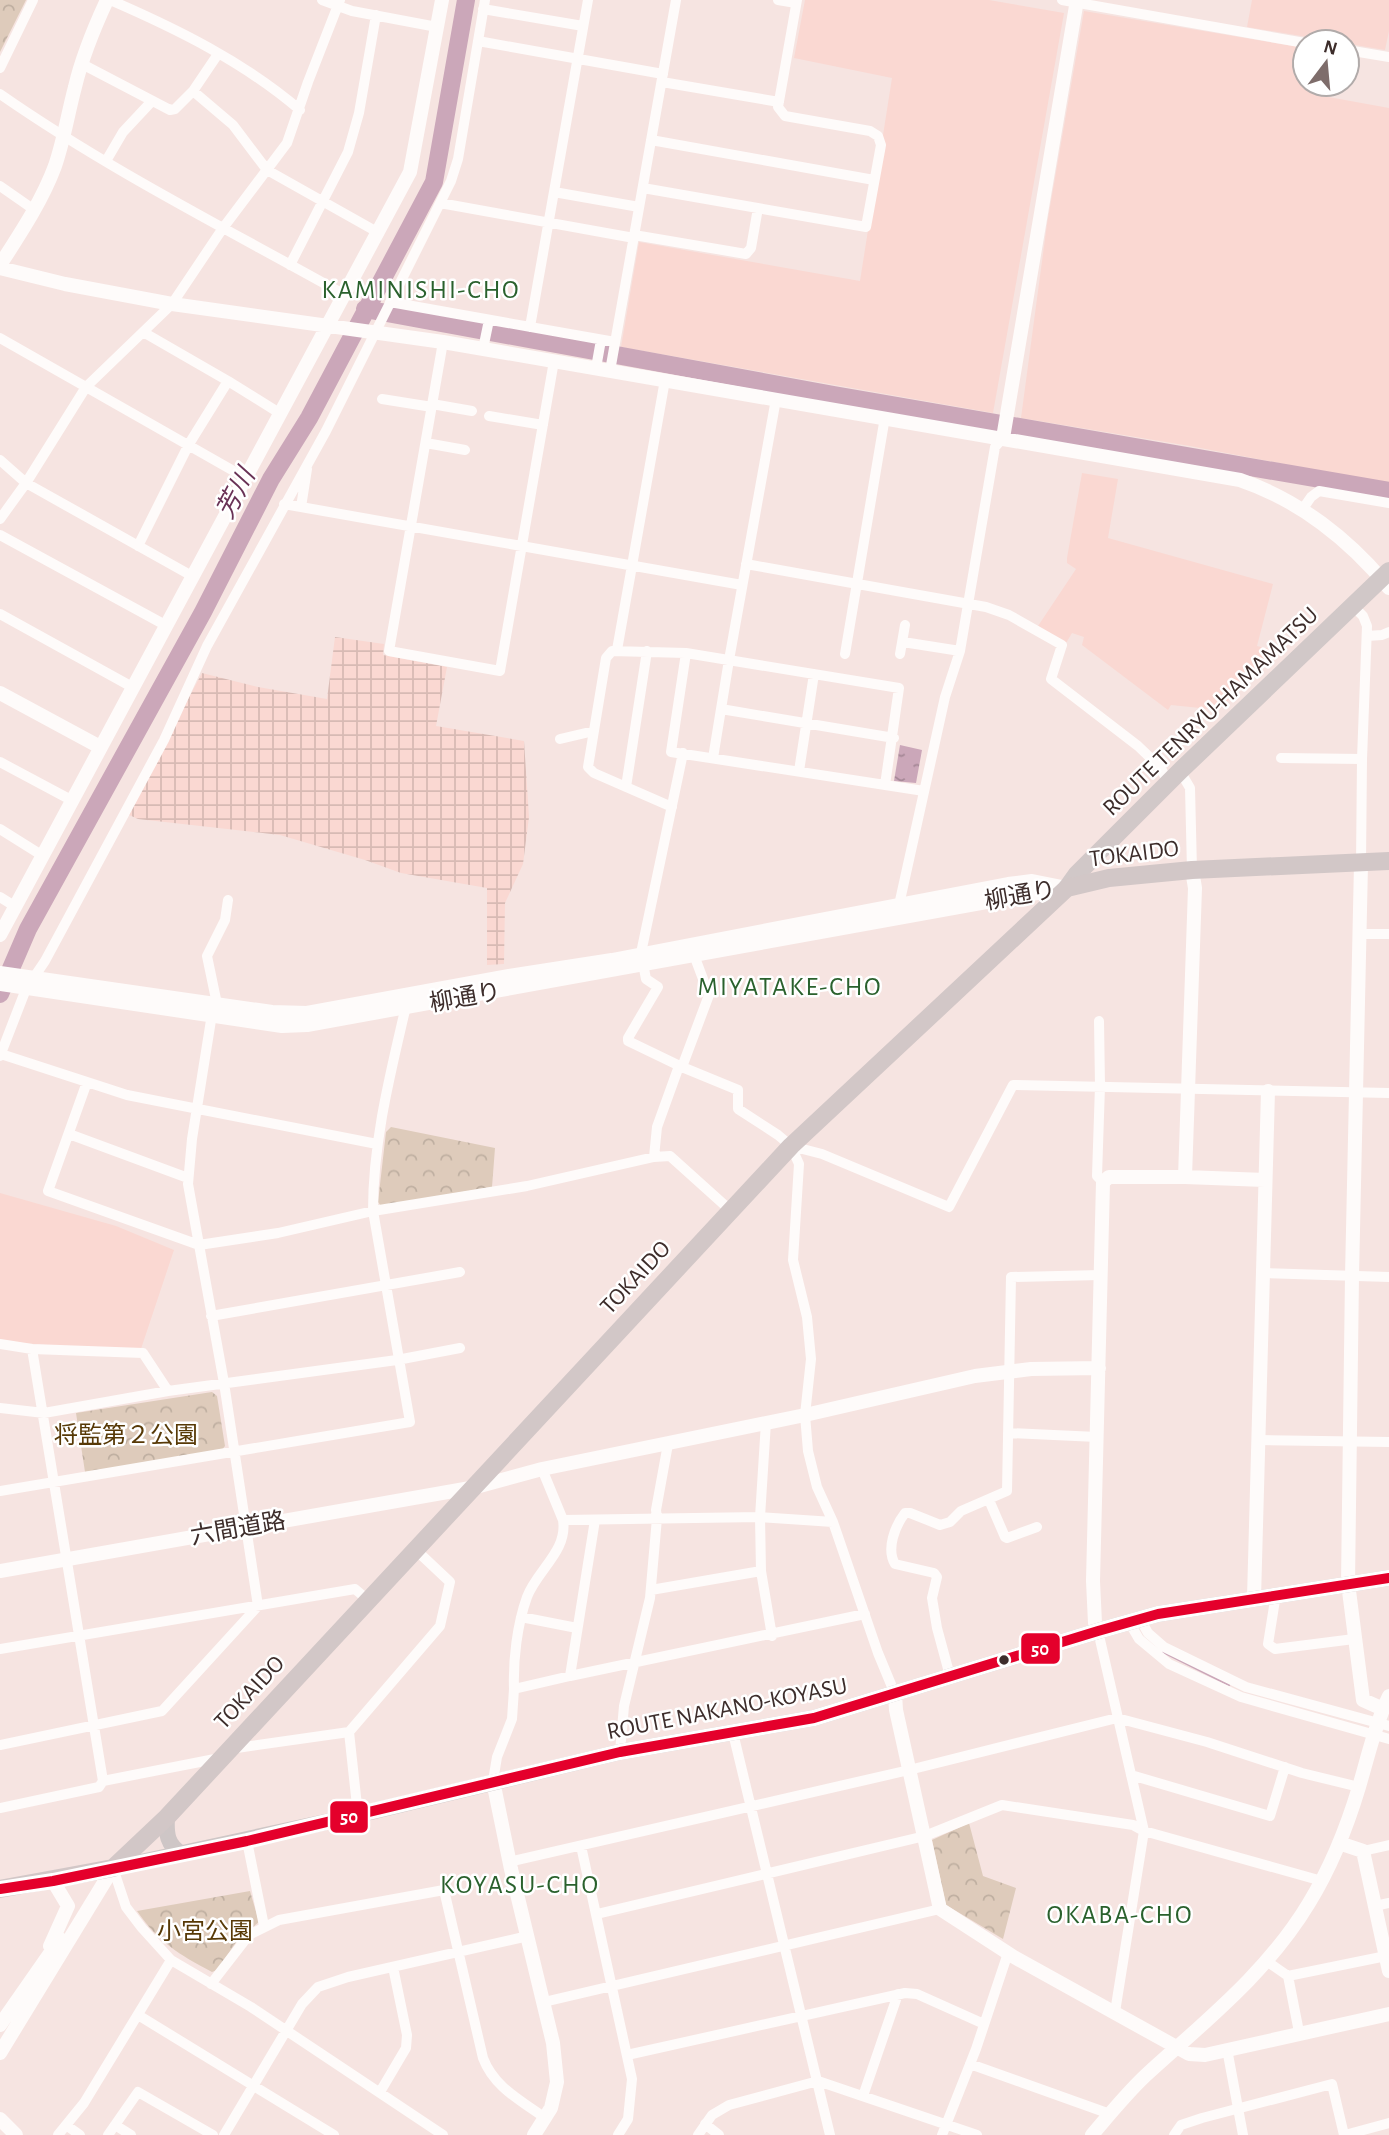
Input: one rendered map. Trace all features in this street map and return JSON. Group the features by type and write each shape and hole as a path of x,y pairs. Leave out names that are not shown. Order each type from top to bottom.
{"highway":[{"name":"TOKAIDO","path":"113,1868 167,1817 791,1146 1067,888 1109,878 1192,870 1389,861"},
{"path":"0,1889 113,1868"}],"main road":[{"name":"ROUTE TENRYU-HAMAMATSU","path":"1067,888 1077,874 1174,777 1353,606 1386,579"},
{"name":"ROUTE NAKANO-KOYASU","path":"113,1868 247,1841 620,1752 814,1718 1135,1620 1276,1594 1389,1578"},
{"path":"167,1817 169,1841 174,1849 182,1854"}],"street":[{"path":"0,68 33,0"},
{"path":"300,110 268,84 173,27 108,0 82,64 52,173 0,267 65,284 172,304 334,327 376,329 443,342 484,343 554,361 604,365 665,380 885,417 1004,428 1240,480 1302,510 1334,532 1386,579"},
{"path":"322,0 376,15 437,27"},
{"path":"0,935 192,576 281,414 334,327 345,295 411,172 442,0"},
{"path":"530,327 588,0"},
{"path":"604,365 615,345 676,0"},
{"path":"643,188 866,227 881,145 878,136 870,131 785,117 778,107 796,2 778,0"},
{"path":"899,905 945,697 960,651 995,447 1004,428 1072,1 1291,40"},
{"path":"0,519 26,483 86,387 172,304 223,228 289,139 339,3"},
{"path":"376,1144 127,1095 0,1055 28,983 164,740 207,646 308,463 451,181 458,159 484,4 583,26"},
{"path":"290,265 348,152 376,15"},
{"path":"478,41 779,102"},
{"path":"1361,52 1389,55"},
{"path":"82,64 173,110 193,91 218,54"},
{"path":"193,91 233,125 267,170 379,233"},
{"path":"0,94 64,137 345,295"},
{"path":"106,161 123,132 152,101"},
{"path":"651,140 874,180"},
{"path":"0,186 33,209"},
{"path":"554,192 639,207"},
{"path":"440,203 746,254 751,248 758,208"},
{"path":"388,305 530,327 615,345"},
{"path":"484,343 488,322"},
{"path":"143,332 281,414"},
{"path":"0,338 246,478"},
{"path":"443,342 389,652 500,671 554,361"},
{"path":"600,342 604,365"},
{"path":"617,650 665,380"},
{"path":"138,546 189,444 228,381"},
{"path":"382,398 472,411"},
{"path":"713,758 776,399"},
{"path":"489,416 543,425"},
{"path":"845,654 885,417"},
{"path":"426,443 465,450"},
{"path":"0,460 26,483 192,576"},
{"path":"301,507 308,463"},
{"path":"1302,510 1311,497 1320,491 1389,503"},
{"path":"284,504 742,585"},
{"path":"0,535 167,626"},
{"path":"746,564 998,610 1062,645 1051,679 1138,746 1161,768 1190,788 1195,888 1185,1177"},
{"path":"1353,606 1364,618 1367,636 1362,759 1348,1583 1363,1700 1384,1721"},
{"path":"0,614 134,688"},
{"path":"900,654 905,625"},
{"path":"1367,636 1389,632"},
{"path":"902,642 960,651"},
{"path":"672,807 591,771 588,762 606,658 617,650 686,653 899,688 894,738 885,785"},
{"path":"626,787 647,651"},
{"path":"686,653 671,752 924,791"},
{"path":"799,771 814,674"},
{"path":"0,693 100,747"},
{"path":"721,709 894,738"},
{"path":"560,738 594,731"},
{"path":"683,753 641,959 646,979 658,987 628,1041 680,1067 738,1090 738,1109 791,1146 822,1154 949,1207 1013,1085 1389,1093"},
{"path":"1281,758 1362,759"},
{"path":"0,762 73,801"},
{"path":"0,829 43,856"},
{"name":"柳通り","path":"214,1009 282,1026 294,1026 1032,881 1067,888"},
{"name":"柳通り","path":"28,983 214,1009 307,1013 641,959 694,955 1067,888"},
{"path":"0,897 16,907"},
{"path":"0,1745 166,1708 258,1606 224,1383 188,1178 214,1009 207,956 225,920 228,901"},
{"path":"1359,934 1389,934"},
{"path":"654,1157 657,1127 709,996 694,955"},
{"path":"0,973 28,983"},
{"path":"0,984 28,983"},
{"path":"0,1491 410,1422 373,1212 376,1144 406,1006"},
{"path":"1099,1021 1097,1176 1102,1182 1093,1581 1098,1631 1144,1832 1115,2012"},
{"path":"87,1082 48,1191 199,1245 278,1233 373,1212 527,1186 654,1157 670,1156 730,1210"},
{"path":"1254,1598 1268,1091"},
{"path":"69,1134 188,1178"},
{"path":"791,1146 799,1164 793,1260 807,1317 811,1359 805,1415 808,1451 817,1487 833,1522 895,1694 940,1909 1008,1953 1189,2054 1205,2055 1389,2014"},
{"path":"1102,1182 1109,1177 1265,1180"},
{"path":"211,1316 460,1272"},
{"path":"1262,1273 1389,1277"},
{"path":"950,1676 932,1598 937,1577 934,1573 895,1564 891,1558 894,1533 905,1513 940,1525 950,1522 961,1511 1007,1491 1011,1277 1101,1275"},
{"path":"0,1344 32,1349 144,1353 168,1391"},
{"path":"0,1408 44,1413 168,1391 397,1360 460,1348"},
{"path":"32,1349 103,1781"},
{"name":"六間道路","path":"0,1571 475,1487 542,1469 805,1415 975,1376 1009,1370 1099,1368"},
{"path":"766,1422 760,1517 761,1571 772,1636"},
{"path":"1008,1433 1097,1437"},
{"path":"1260,1440 1389,1442"},
{"path":"620,1752 624,1706 651,1590 656,1510 668,1444"},
{"path":"534,2135 551,2108 557,2082 553,2043 509,1862 493,1781 497,1756 512,1719 521,1617 533,1584 560,1546 564,1533 563,1520 542,1469"},
{"path":"989,1500 1005,1537 1037,1527"},
{"path":"563,1520 760,1517 833,1522"},
{"path":"570,1676 595,1520"},
{"path":"0,1808 99,1787 103,1781 226,1753 349,1732 440,1626 450,1582 416,1550"},
{"path":"651,1590 761,1571"},
{"path":"0,1649 355,1589 369,1601"},
{"path":"1276,1594 1268,1644 1275,1649 1354,1639"},
{"path":"514,1689 865,1615"},
{"path":"521,1617 577,1628"},
{"path":"1135,1620 1164,1647 1246,1687 1384,1721"},
{"path":"509,1862 909,1770 1117,1717 1359,1787"},
{"path":"1092,2135 1144,2077 1268,1962 1293,1929 1322,1881 1339,1843 1384,1721"},
{"path":"349,1732 358,1815"},
{"path":"733,1733 830,2135"},
{"path":"1131,1775 1270,1816 1285,1767"},
{"path":"597,1914 925,1836 1002,1805 1133,1825 1144,1832 1322,1881"},
{"path":"247,1841 264,1926"},
{"path":"1339,1843 1363,1851 1389,1845"},
{"path":"581,1846 632,2079 628,2119 618,2135"},
{"path":"1363,1851 1382,1905 1385,1956 1389,1971"},
{"path":"113,1868 126,1907 171,1960 287,2031 443,2135"},
{"path":"1,2020 113,1868"},
{"path":"0,2053 113,1868"},
{"path":"40,1966 68,1906 53,1881"},
{"path":"211,1984 249,1935 264,1926 279,1920 444,1890 488,2072 510,2094 545,2118"},
{"path":"544,2001 940,1909"},
{"path":"224,2135 302,2004 318,1987 348,1977 528,1936"},
{"path":"944,2130 1008,1953"},
{"path":"1288,1976 1385,1956"},
{"path":"58,2135 84,2103 171,1960"},
{"path":"1268,1962 1288,1976 1299,2032"},
{"path":"380,2092 406,2048 407,2035 393,1967"},
{"path":"627,2055 898,1994 917,1994 984,2024"},
{"path":"863,2096 898,1994"},
{"path":"138,2015 334,2135"},
{"path":"1227,2049 1243,2135"},
{"path":"970,2064 1111,2113"},
{"path":"698,2135 712,2115 729,2105 818,2081 863,2096 944,2130 977,2135"},
{"path":"1174,2135 1181,2125 1332,2084 1344,2135 1362,2133 1389,2123"},
{"path":"131,2135 111,2130 138,2092 213,2135"},
{"path":"0,2119 16,2135"},
{"path":"705,2124 719,2135"},
{"path":"66,2126 80,2135"}],"shaded area":[{"path":"805,0 989,0 1064,13 993,413 621,347 639,242 860,281 892,78 794,58"},
{"path":"1252,0 1389,0 1389,31 1385,50 1361,46 1361,28 1291,28 1291,34 1247,27"},
{"path":"1084,11 1291,46 1291,98 1334,98 1389,108 1389,484 1190,446 1021,418 1047,224"},
{"path":"1082,473 1118,479 1108,538 1273,584 1257,646 1269,649 1272,653 1219,710 1171,705 1168,710 1082,645 1084,637 1072,633 1066,643 1038,626 1076,569 1067,563 1067,558"},
{"path":"335,637 384,644 383,655 447,667 436,726 524,741 529,817 523,864 505,903 504,964 487,965 487,888 401,873 280,835 138,819 127,814 202,673 258,687 327,699"},
{"path":"0,1193 116,1226 174,1250 141,1349 79,1348 0,1341"}],"green space":[{"path":"0,0 26,0 0,52"},
{"path":"391,1127 495,1148 492,1187 381,1206 378,1202 386,1132"},
{"name":"将監第２公園","path":"212,1392 217,1396 225,1446 221,1451 85,1472 76,1413"},
{"path":"969,1823 983,1876 1016,1888 1003,1939 946,1905 932,1840"},
{"name":"小宮公園","path":"250,1891 259,1922 239,1938 217,1970 212,1972 170,1947 137,1911"}],"water":[{"path":"900,745 922,750 916,783 894,781"}],"waterway":[{"name":"芳川","path":"0,994 28,929 203,612 271,479 309,418 434,182 466,0"},
{"path":"365,309 834,395 1389,491"},
{"path":"1163,1652 1229,1685"}],"transit line":[{"name":"50","path":"0,1889 53,1881 247,1841 620,1752 814,1718 1158,1614 1389,1578"}],"district":[{"name":"KAMINISHI-CHO","path":"421,289"},
{"name":"MIYATAKE-CHO","path":"790,986"},
{"name":"KOYASU-CHO","path":"520,1884"},
{"name":"OKABA-CHO","path":"1120,1914"}]}
